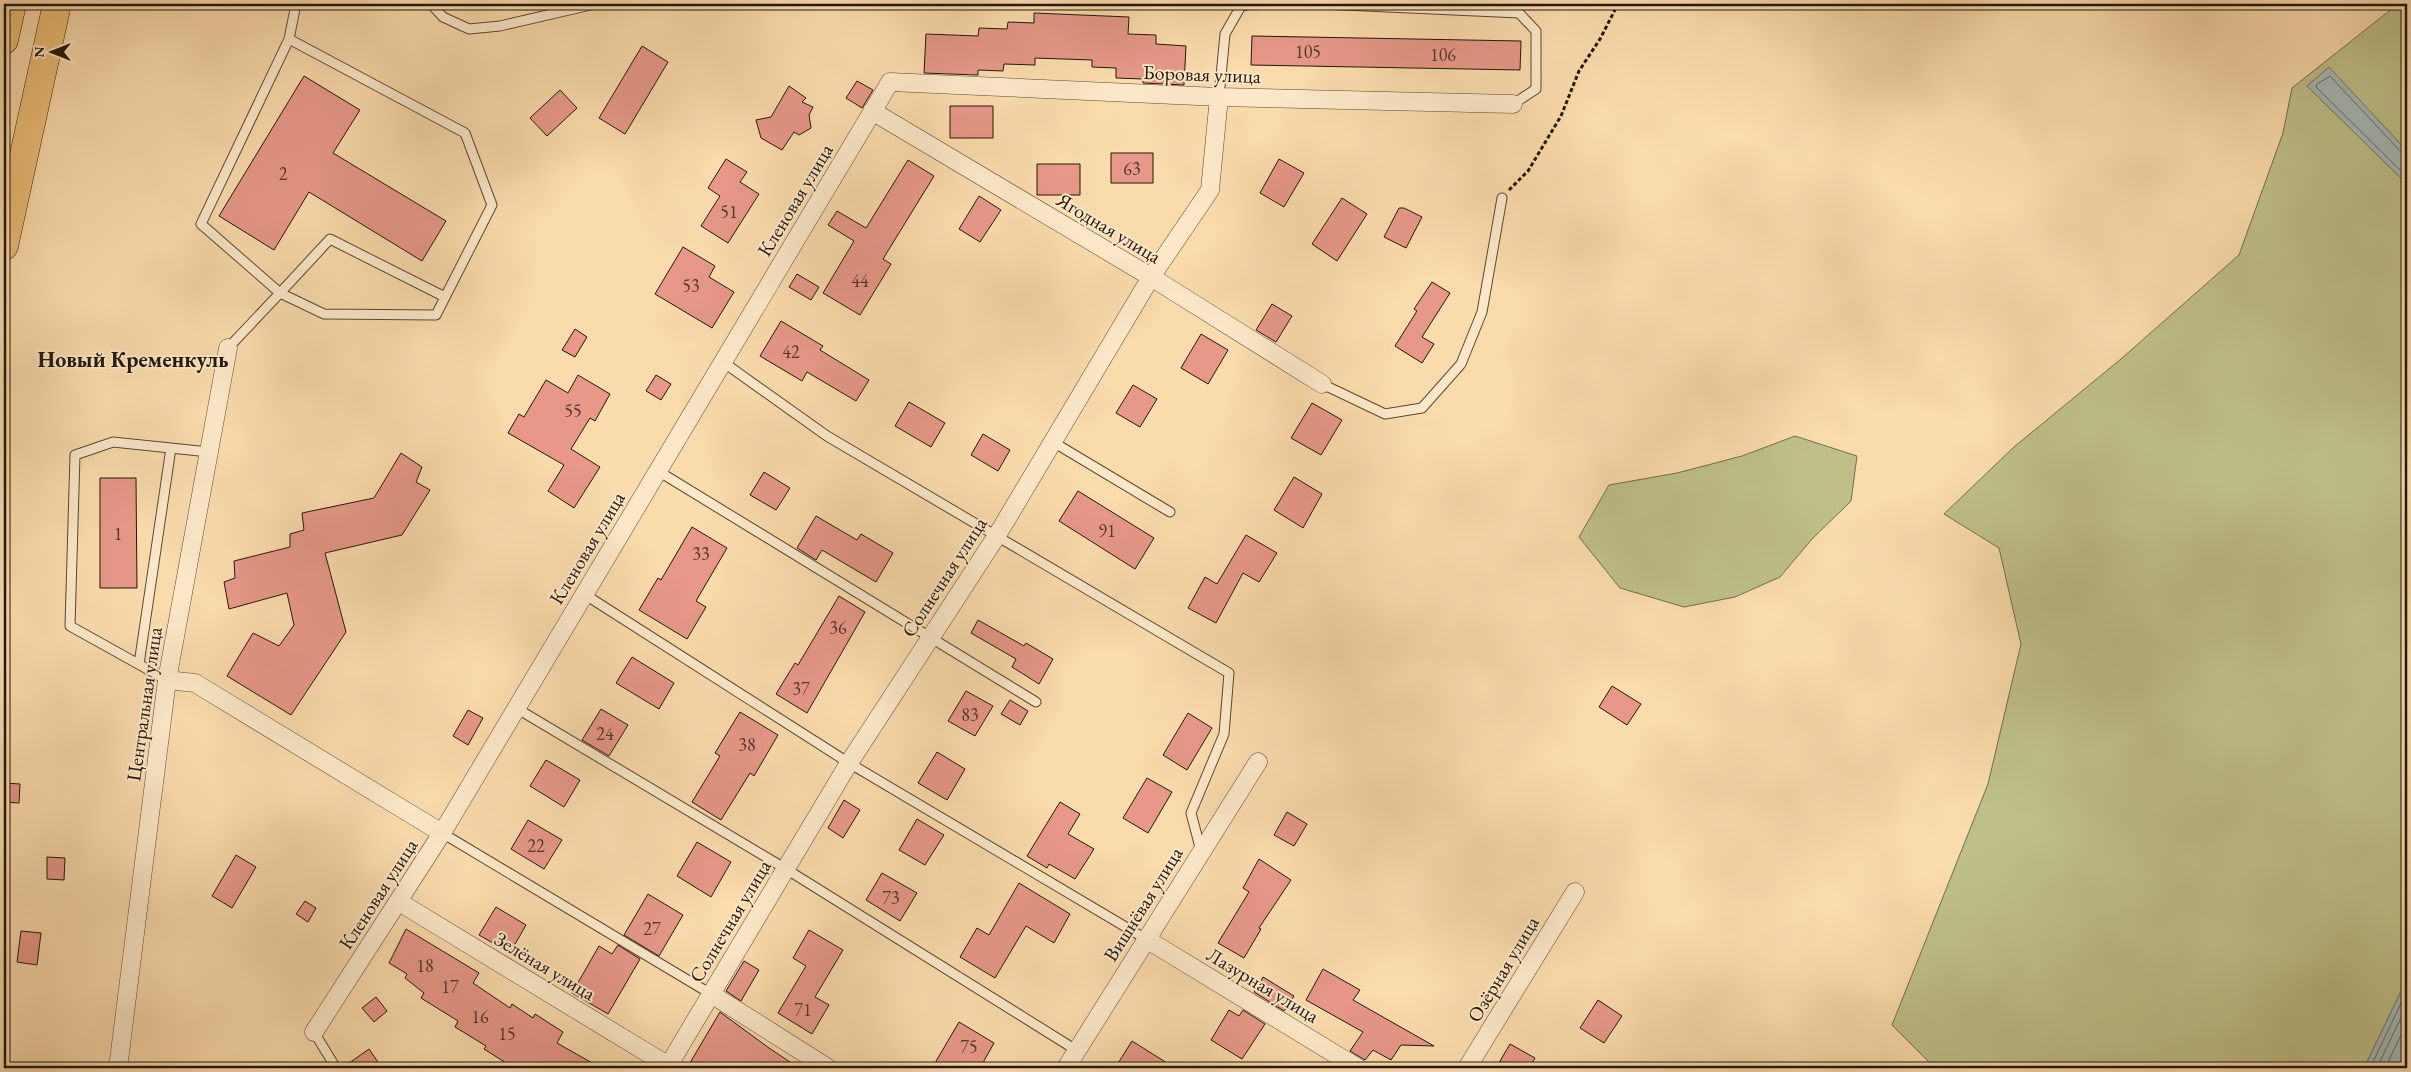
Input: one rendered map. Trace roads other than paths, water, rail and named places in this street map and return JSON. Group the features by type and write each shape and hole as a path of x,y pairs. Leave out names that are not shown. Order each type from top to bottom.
{"main road":[{"path":"4,40 12,4"},
{"path":"4,246 57,4"}],"street":[{"name":"Боровая улица","path":"890,82 1219,97 1513,104"},
{"name":"Кленовая улица","path":"314,1032 442,833 890,82"},
{"name":"Солнечная улица","path":"668,1067 849,763 996,537 1151,277 1210,190 1219,97"},
{"name":"Ягодная улица","path":"872,112 1151,277 1322,384"},
{"name":"Центральная улица","path":"118,1068 167,680 228,348"},
{"path":"167,680 195,683 442,833"},
{"name":"Вишнёвая улица","path":"1066,1068 1258,762"},
{"name":"Озёрная улица","path":"1467,1068 1575,892"},
{"name":"Зелёная улица","path":"399,902 668,1067"},
{"name":"Лазурная улица","path":"1146,939 1358,1068"},
{"path":"711,994 828,1068"}],"lane":[{"path":"290,39 465,133 492,205 436,315 324,314 280,293 201,224 290,39 296,4"},
{"path":"431,4 443,17 469,29 500,26 594,4"},
{"path":"1219,97 1225,34 1240,6 1251,4"},
{"path":"1322,4 1519,13 1536,31 1536,89 1513,104"},
{"path":"1322,384 1385,414 1422,408 1461,364 1482,312 1502,198"},
{"path":"228,348 330,239 445,297"},
{"path":"723,362 827,436 1229,673 1224,734 1191,813 1201,851"},
{"path":"167,680 70,626 75,455 113,442 209,452"},
{"path":"1053,442 1170,512"},
{"path":"139,664 171,448"},
{"path":"658,471 1036,702"},
{"path":"584,594 849,763 1146,939"},
{"path":"516,708 786,869 1076,1050"},
{"path":"442,833 711,994"},
{"path":"314,1032 336,1068"}],"water":[{"path":"2329,67 2407,151 2407,184 2307,86"},
{"path":"2407,979 2407,1068 2364,1068"}],"district":[{"name":"Новый Кременкуль","path":"133,359"}]}
